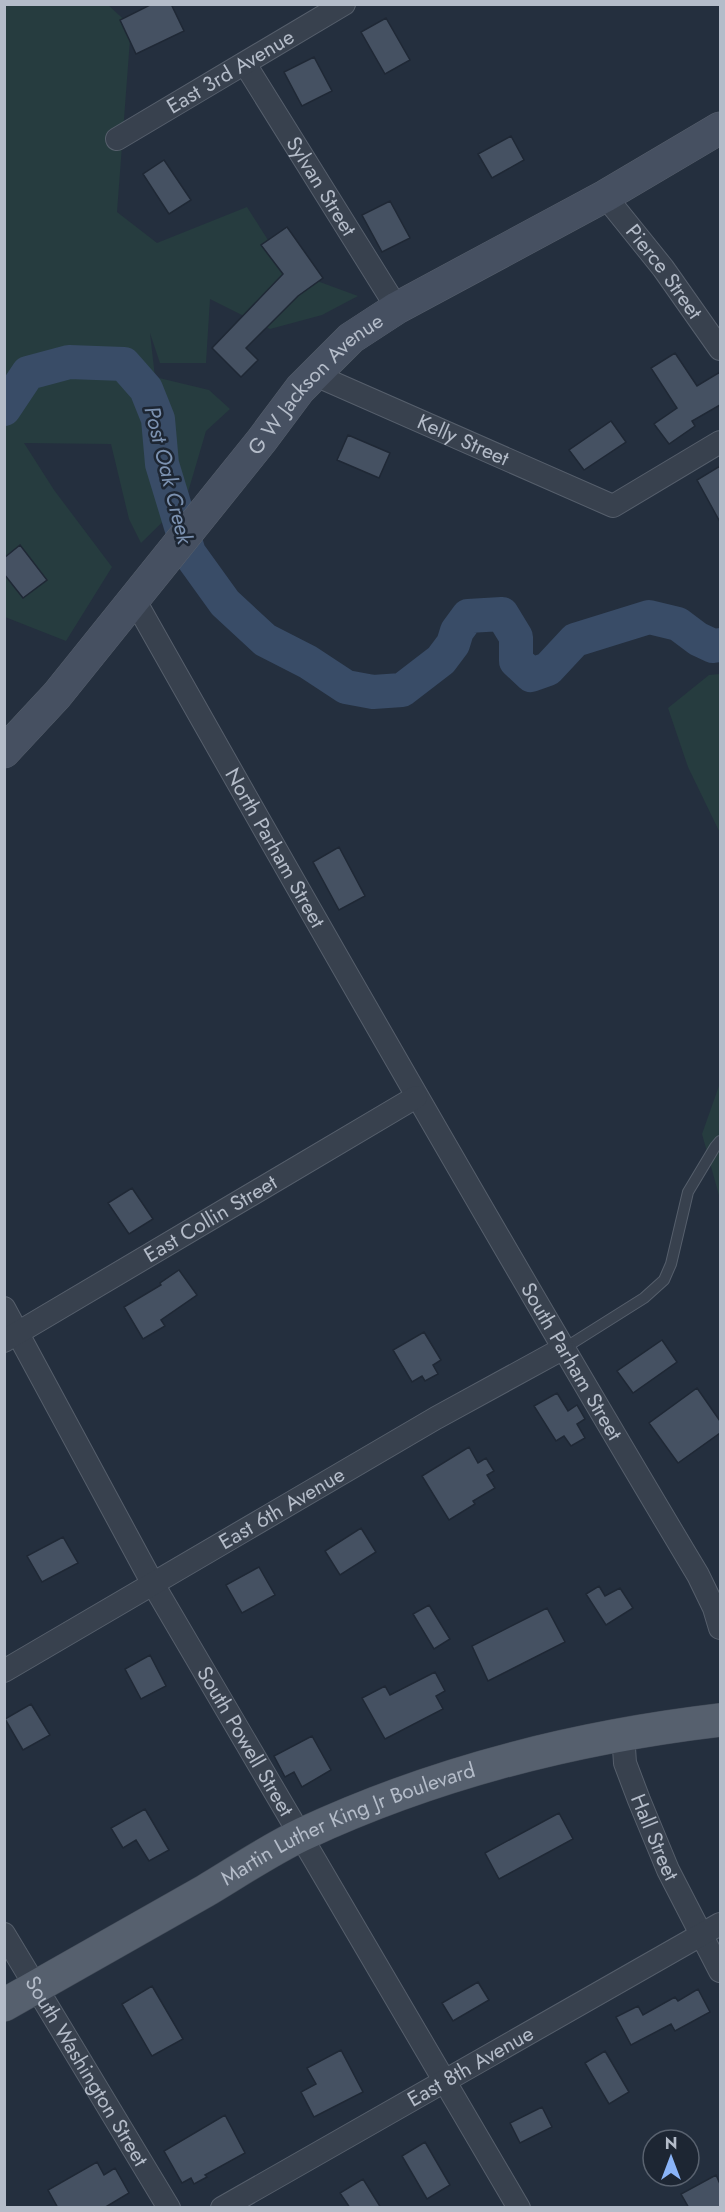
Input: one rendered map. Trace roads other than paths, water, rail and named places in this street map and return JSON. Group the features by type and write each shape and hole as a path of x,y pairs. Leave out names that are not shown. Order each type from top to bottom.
{"main road":[{"name":"Martin Luther King Jr Boulevard","path":"4,2006 301,1836 379,1802 471,1769 622,1733 720,1720"}],"street":[{"name":"East 3rd Avenue","path":"117,139 344,4"},
{"name":"Sylvan Street","path":"245,64 397,308"},
{"name":"G W Jackson Avenue","path":"4,752 57,694 314,374 351,338 397,308 605,196 720,128"},
{"name":"Pierce Street","path":"605,196 663,268 720,349"},
{"name":"Kelly Street","path":"314,374 613,506 720,442"},
{"name":"North Parham Street","path":"137,596 416,1097"},
{"name":"East Collin Street","path":"12,1337 416,1097"},
{"name":"South Parham Street","path":"416,1097 562,1349 698,1575 714,1608 720,1628"},
{"name":"South Powell Street","path":"4,1308 12,1337 153,1584 519,2208"},
{"name":"East 6th Avenue","path":"4,1671 436,1418 562,1349"},
{"name":"Hall Street","path":"622,1733 625,1762 639,1800 668,1870 711,1930 720,1971"},
{"name":"East 8th Avenue","path":"222,2208 711,1930"},
{"name":"South Washington Street","path":"4,1934 169,2208"}],"lane":[{"path":"562,1349 644,1298 664,1280 671,1264 688,1192 720,1141"}],"waterway":[{"name":"Post Oak Creek","path":"4,409 28,373 69,362 124,364 146,389 158,419 162,464 189,553 225,603 265,640 308,662 346,687 373,692 402,690 441,660 453,644 457,631 468,616 502,614 516,637 516,661 531,675 548,669 575,640 649,617 678,624 698,639 713,646 720,645"}]}
